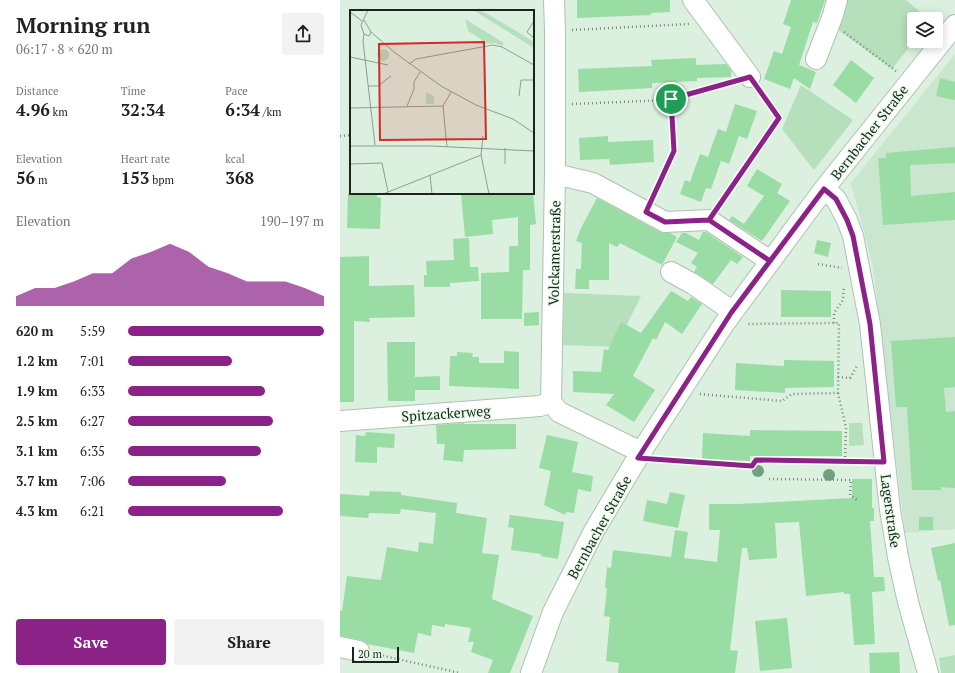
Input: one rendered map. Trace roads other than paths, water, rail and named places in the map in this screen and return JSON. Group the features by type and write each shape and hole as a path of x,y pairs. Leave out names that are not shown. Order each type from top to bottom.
{"street":[{"name":"Volckamerstraße","path":"551,402 555,174 554,0"},
{"path":"693,0 750,77"},
{"path":"816,59 837,0"},
{"name":"Bernbacher Straße","path":"531,673 553,612 594,531 639,455 728,318 824,189 955,25"},
{"path":"555,174 593,183 665,222 709,220 770,261"},
{"name":"Lagerstraße","path":"824,189 836,199 847,220 853,236 870,324 884,462 898,558 908,602 928,673"},
{"path":"671,272 693,284 728,318"},
{"path":"551,402 559,412 639,455"},
{"name":"Spitzackerweg","path":"340,421 540,406 551,402"}]}
